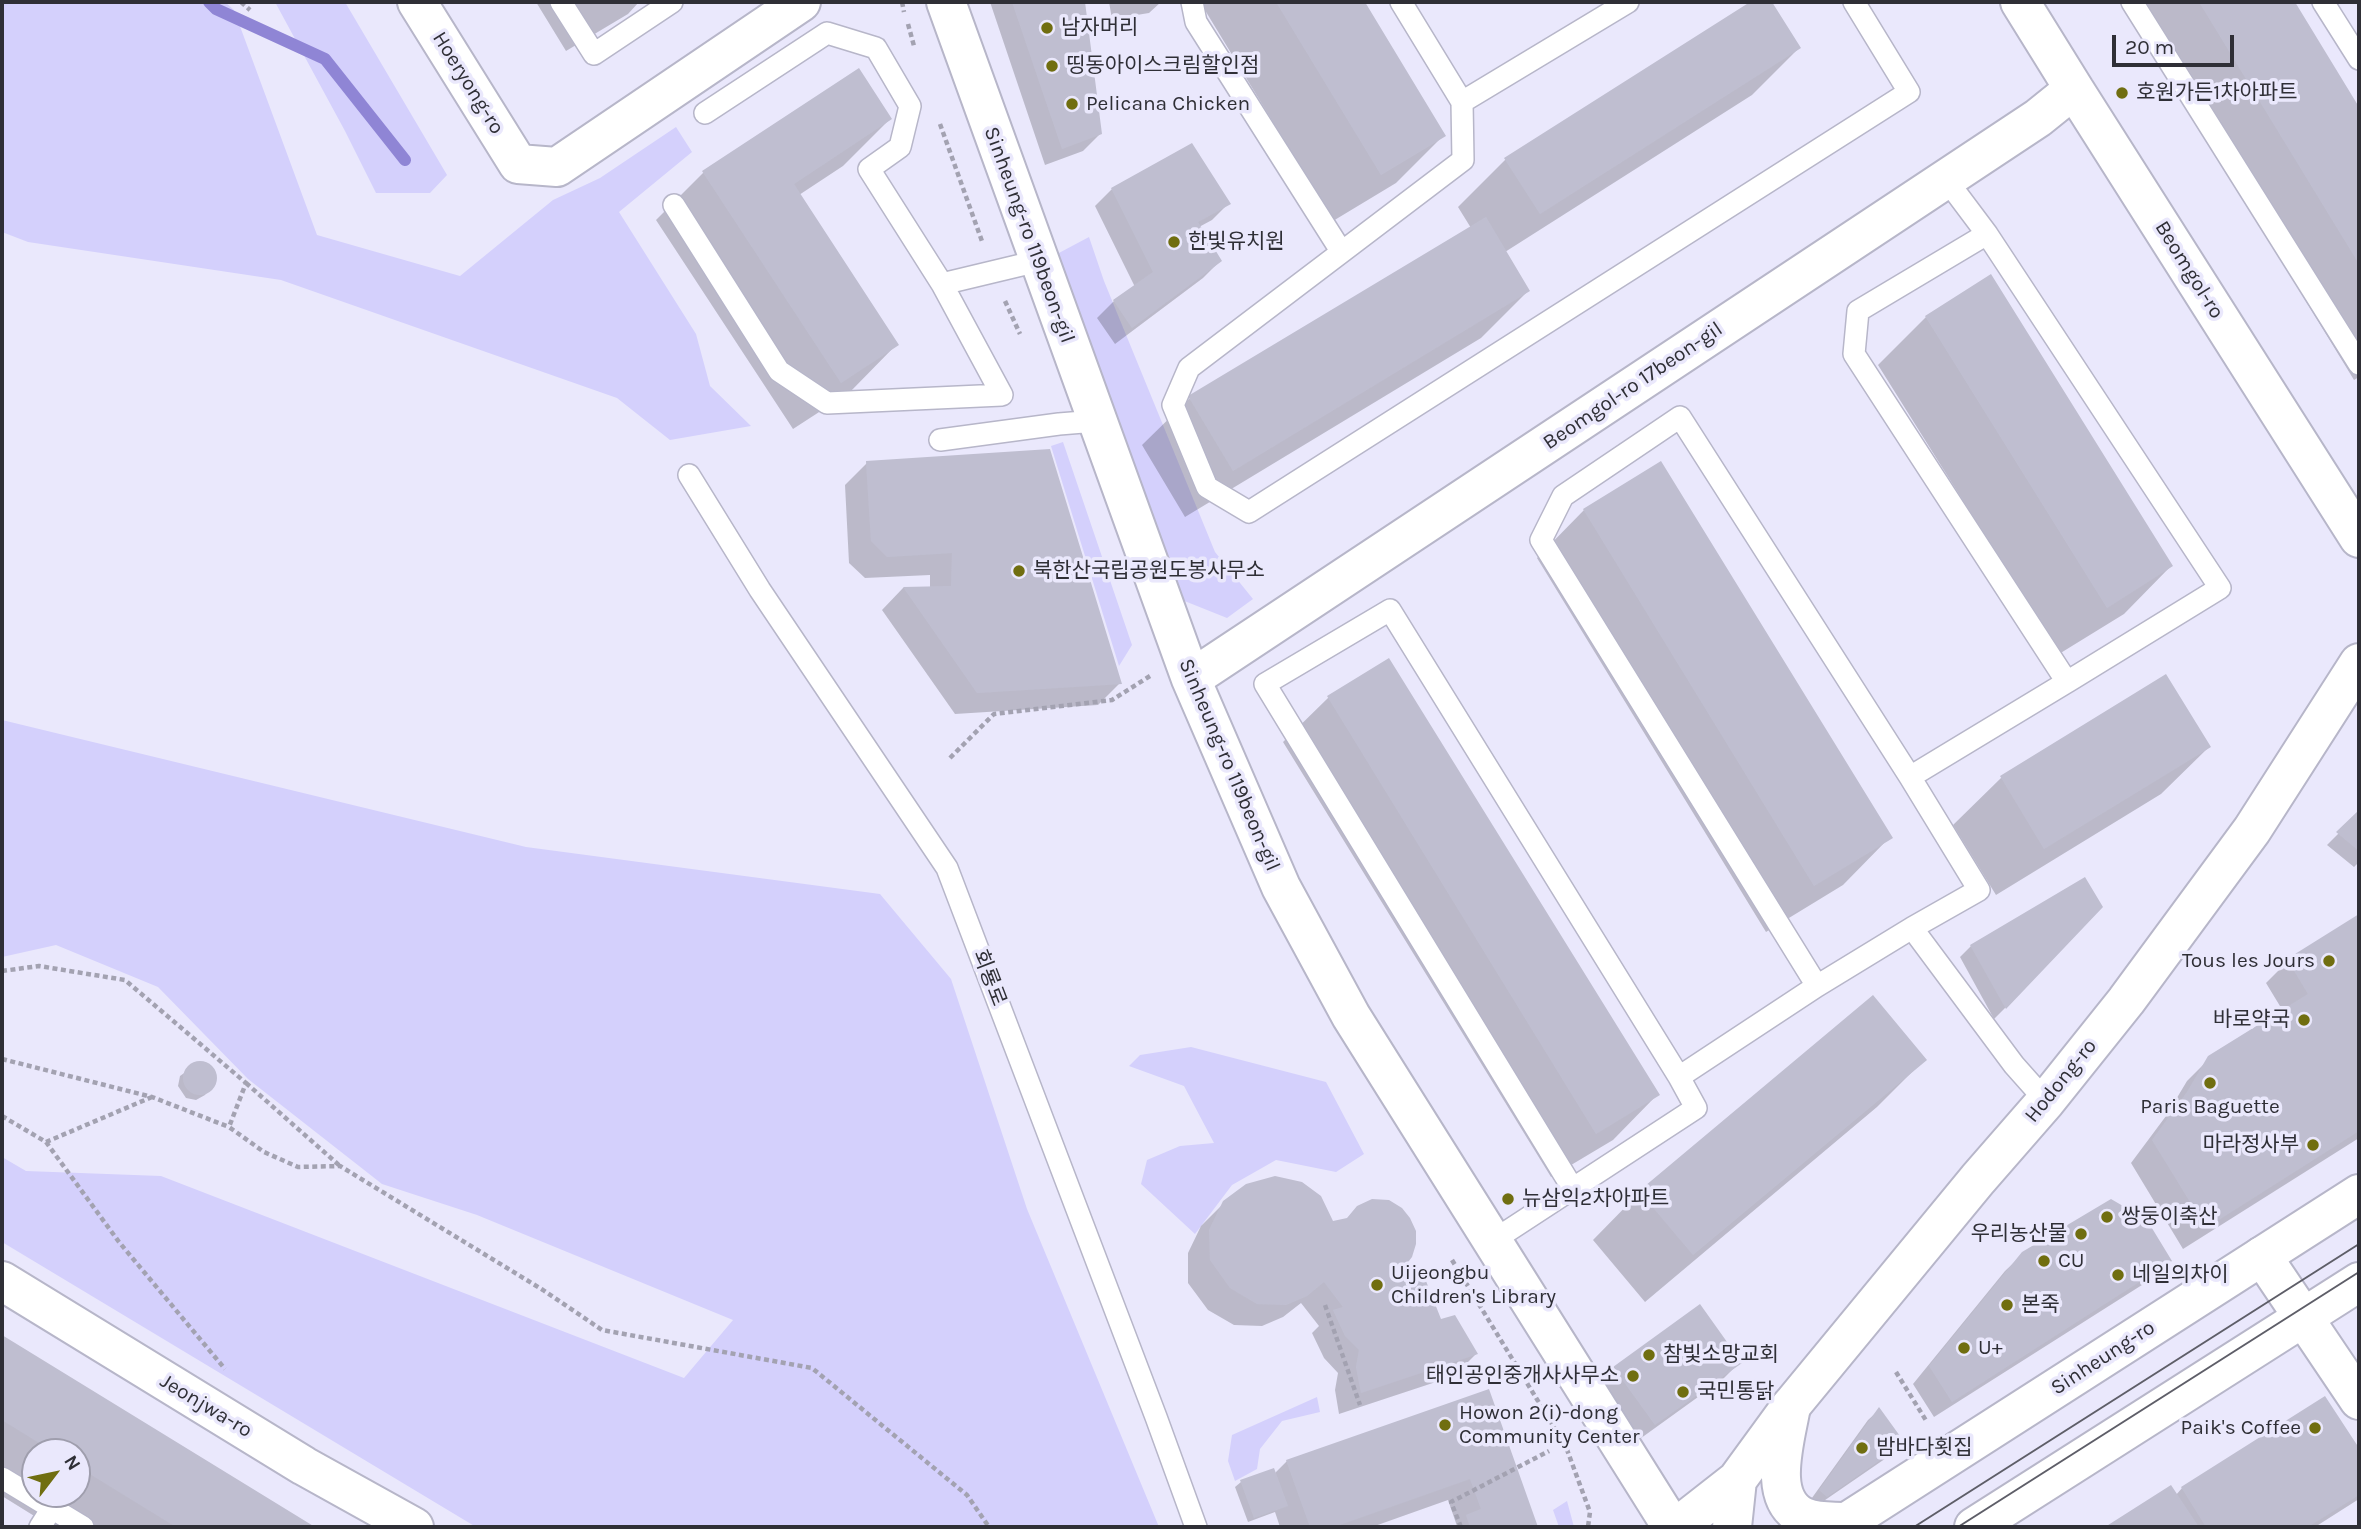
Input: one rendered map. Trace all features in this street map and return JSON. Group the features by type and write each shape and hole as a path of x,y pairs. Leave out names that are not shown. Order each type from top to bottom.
{"street":[{"name":"Hoeryong-ro","path":"417,2 518,164 557,167 801,2"},
{"name":"Sinheung-ro 119beon-gil","path":"946,2 1191,679 1281,887 1351,1016 1635,1470 1674,1527"},
{"name":"Beomgol-ro","path":"2020,2 2359,538"},
{"name":"Beomgol-ro 17beon-gil","path":"1191,679 2038,118 2074,89"},
{"name":"Hodong-ro","path":"1674,1527 1737,1480 1790,1406 2046,1101 2126,1001 2252,830 2359,663"},
{"name":"Sinheung-ro","path":"1790,1406 1780,1474 1781,1489 1789,1506 1803,1517 1843,1525 2359,1194"},
{"path":"2262,1256 2359,1400"},
{"name":"Jeonjwa-ro","path":"2,1281 304,1466 414,1527"},
{"path":"1974,1527 2359,1282"},
{"name":"Sinheung-ro 119beon-gil","path":"1635,1470 1638,1527"},
{"name":"Hodong-ro","path":"1732,1527 1737,1480"}],"lane":[{"path":"561,2 594,54 672,2"},
{"path":"1192,2 1196,22 1341,251"},
{"path":"1401,2 1462,102 1463,160 1189,368 1173,405 1208,487 1250,512 1909,92 1854,2"},
{"path":"1462,102 1628,2"},
{"path":"2132,2 2359,364"},
{"path":"2323,2 2359,59"},
{"path":"674,205 779,371 827,403 1002,396 942,284 869,169 900,148 910,106 876,47 827,33 705,113"},
{"path":"1910,777 2220,588 1987,234 1945,178"},
{"path":"1987,234 1858,311 1854,354 2067,682"},
{"path":"942,284 1038,261"},
{"path":"1679,1077 1817,986 1979,890 1680,417 1563,495 1541,540 1817,986"},
{"path":"940,440 1096,421"},
{"name":"회룡로","path":"689,475 760,590 947,868 1196,1527"},
{"path":"1491,1242 1573,1189 1696,1108 1390,610 1265,684 1573,1189"},
{"path":"1912,928 2014,1065 2046,1101"},
{"path":"2,1478 21,1489"},
{"path":"40,1527 52,1508 83,1527"}],"path":[{"path":"242,2 250,10"},
{"path":"950,758 994,714 1112,700 1153,674"},
{"path":"2,971 38,966 125,980 340,1166 544,1290 602,1330 812,1368 967,1495 989,1527"},
{"path":"2,1059 152,1097 229,1127 264,1153 298,1167 340,1166"},
{"path":"229,1127 246,1083"},
{"path":"46,1142 152,1097"},
{"path":"2,1116 46,1142 119,1242 226,1370"},
{"path":"1446,1249 1566,1447 1590,1512 1588,1527"},
{"path":"1325,1305 1360,1405"},
{"path":"1896,1372 1930,1427"},
{"path":"1461,1527 1451,1502 1549,1451"}],"shaded area":[{"path":"2,2 225,2 234,10 317,235 460,276 553,200 600,178 676,127 692,152 619,212 696,334 710,386 751,426 670,440 617,398 281,280 28,242 2,232"},
{"path":"275,2 345,2 447,175 430,193 376,193"},
{"path":"1089,237 1104,281 1215,552 1253,599 1227,618 1182,600 1057,254"},
{"path":"1063,442 1132,645 1119,666 1051,446"},
{"path":"2,720 526,847 880,894 951,979 1027,1209 1159,1527 476,1527 2,1242 2,1157 26,1171 161,1176 684,1378 733,1320 477,1215 382,1184 248,1079 158,987 56,945 2,957"},
{"path":"1191,1047 1326,1082 1364,1154 1336,1172 1276,1160 1232,1185 1195,1234 1141,1184 1147,1160 1180,1146 1214,1143 1184,1086 1129,1066 1140,1055"},
{"path":"1317,1397 1320,1412 1282,1421 1260,1449 1257,1469 1235,1481 1228,1461 1232,1435"},
{"path":"1567,1501 1574,1527 1559,1527 1553,1510"}],"building":[{"path":"1012,2 1085,2 1102,134 1062,149"},
{"path":"1276,2 1365,2 1446,136 1381,175"},
{"path":"1750,2 1772,2 1801,48 1540,214 1504,158"},
{"path":"2199,2 2295,2 2359,107 2359,264"},
{"path":"859,68 892,119 794,184 899,345 841,383 702,171"},
{"name":"한빛유치원","path":"1192,143 1231,204 1198,222 1222,261 1132,328 1113,300 1153,272 1111,188"},
{"path":"1486,217 1530,291 1233,471 1188,396"},
{"path":"1991,274 2173,566 2107,608 1925,316"},
{"name":"북한산국립공원도봉사무소","path":"1050,449 1122,684 977,693 903,587 951,586 952,553 887,557 871,541 866,461"},
{"path":"1661,461 1893,838 1814,886 1583,509"},
{"path":"1389,658 1660,1095 1596,1134 1327,696"},
{"path":"2166,674 2211,747 2044,849 2000,776"},
{"path":"2359,810 2359,851 2336,832"},
{"path":"2085,877 2103,907 2006,1009 1970,945"},
{"path":"2359,914 2359,1131 2206,1228 2152,1140 2187,1092 2208,1056 2308,994 2287,959"},
{"path":"1873,995 1927,1060 1693,1255 1639,1191"},
{"path":"200,1061 212,1066 217,1078 212,1090 200,1095 188,1090 183,1078 188,1066"},
{"name":"Uijeongbu Children's Library","path":"1275,1176 1302,1182 1321,1196 1333,1221 1347,1218 1357,1206 1372,1199 1389,1200 1402,1208 1416,1231 1412,1257 1405,1266 1419,1281 1426,1281 1441,1319 1455,1315 1478,1354 1361,1393 1356,1367 1359,1350 1345,1336 1333,1310 1343,1307 1324,1282 1307,1296 1286,1305 1257,1304 1230,1288 1210,1260 1209,1230 1223,1201 1246,1184"},
{"path":"2111,1199 2147,1220 2172,1261 1952,1402 1929,1366 2022,1252"},
{"path":"1700,1304 1742,1363 1655,1425 1613,1367"},
{"path":"2,1335 315,1527 176,1527 91,1475 91,1438 31,1438 2,1420"},
{"name":"Howon 2(i)-dong Community Center","path":"1489,1389 1538,1527 1470,1527 1466,1515 1481,1509 1470,1479 1334,1527 1310,1527 1286,1460"},
{"path":"2325,1396 2359,1448 2359,1495 2308,1527 2206,1527 2181,1487"},
{"path":"1879,1407 1905,1443 1827,1497 1819,1490"},
{"path":"1274,1468 1288,1506 1254,1518 1240,1480"},
{"path":"2171,1485 2199,1527 2105,1527"}],"waterway":[{"path":"209,2 216,9 325,59 405,160"}],"tram line":[{"path":"1914,1527 2359,1244"},
{"path":"1958,1527 2359,1272"}],"place":[{"name":"남자머리","path":"1047,28"},
{"name":"띵동아이스크림할인점","path":"1052,66"},
{"name":"호원가든1차아파트","path":"2122,93"},
{"name":"Pelicana Chicken","path":"1072,104"},
{"name":"한빛유치원","path":"1174,242"},
{"name":"북한산국립공원도봉사무소","path":"1019,571"},
{"name":"Tous les Jours","path":"2329,961"},
{"name":"바로약국","path":"2304,1020"},
{"name":"Paris Baguette","path":"2210,1083"},
{"name":"마라정사부","path":"2313,1145"},
{"name":"뉴삼익2차아파트","path":"1508,1199"},
{"name":"쌍둥이축산","path":"2107,1217"},
{"name":"우리농산물","path":"2081,1234"},
{"name":"CU","path":"2044,1261"},
{"name":"네일의차이","path":"2118,1275"},
{"name":"Uijeongbu Children's Library","path":"1377,1285"},
{"name":"본죽","path":"2007,1305"},
{"name":"U+","path":"1964,1348"},
{"name":"참빛소망교회","path":"1649,1355"},
{"name":"태인공인중개사사무소","path":"1633,1376"},
{"name":"국민통닭","path":"1683,1392"},
{"name":"Howon 2(i)-dong Community Center","path":"1445,1425"},
{"name":"Paik's Coffee","path":"2315,1428"},
{"name":"밤바다횟집","path":"1862,1448"}]}
